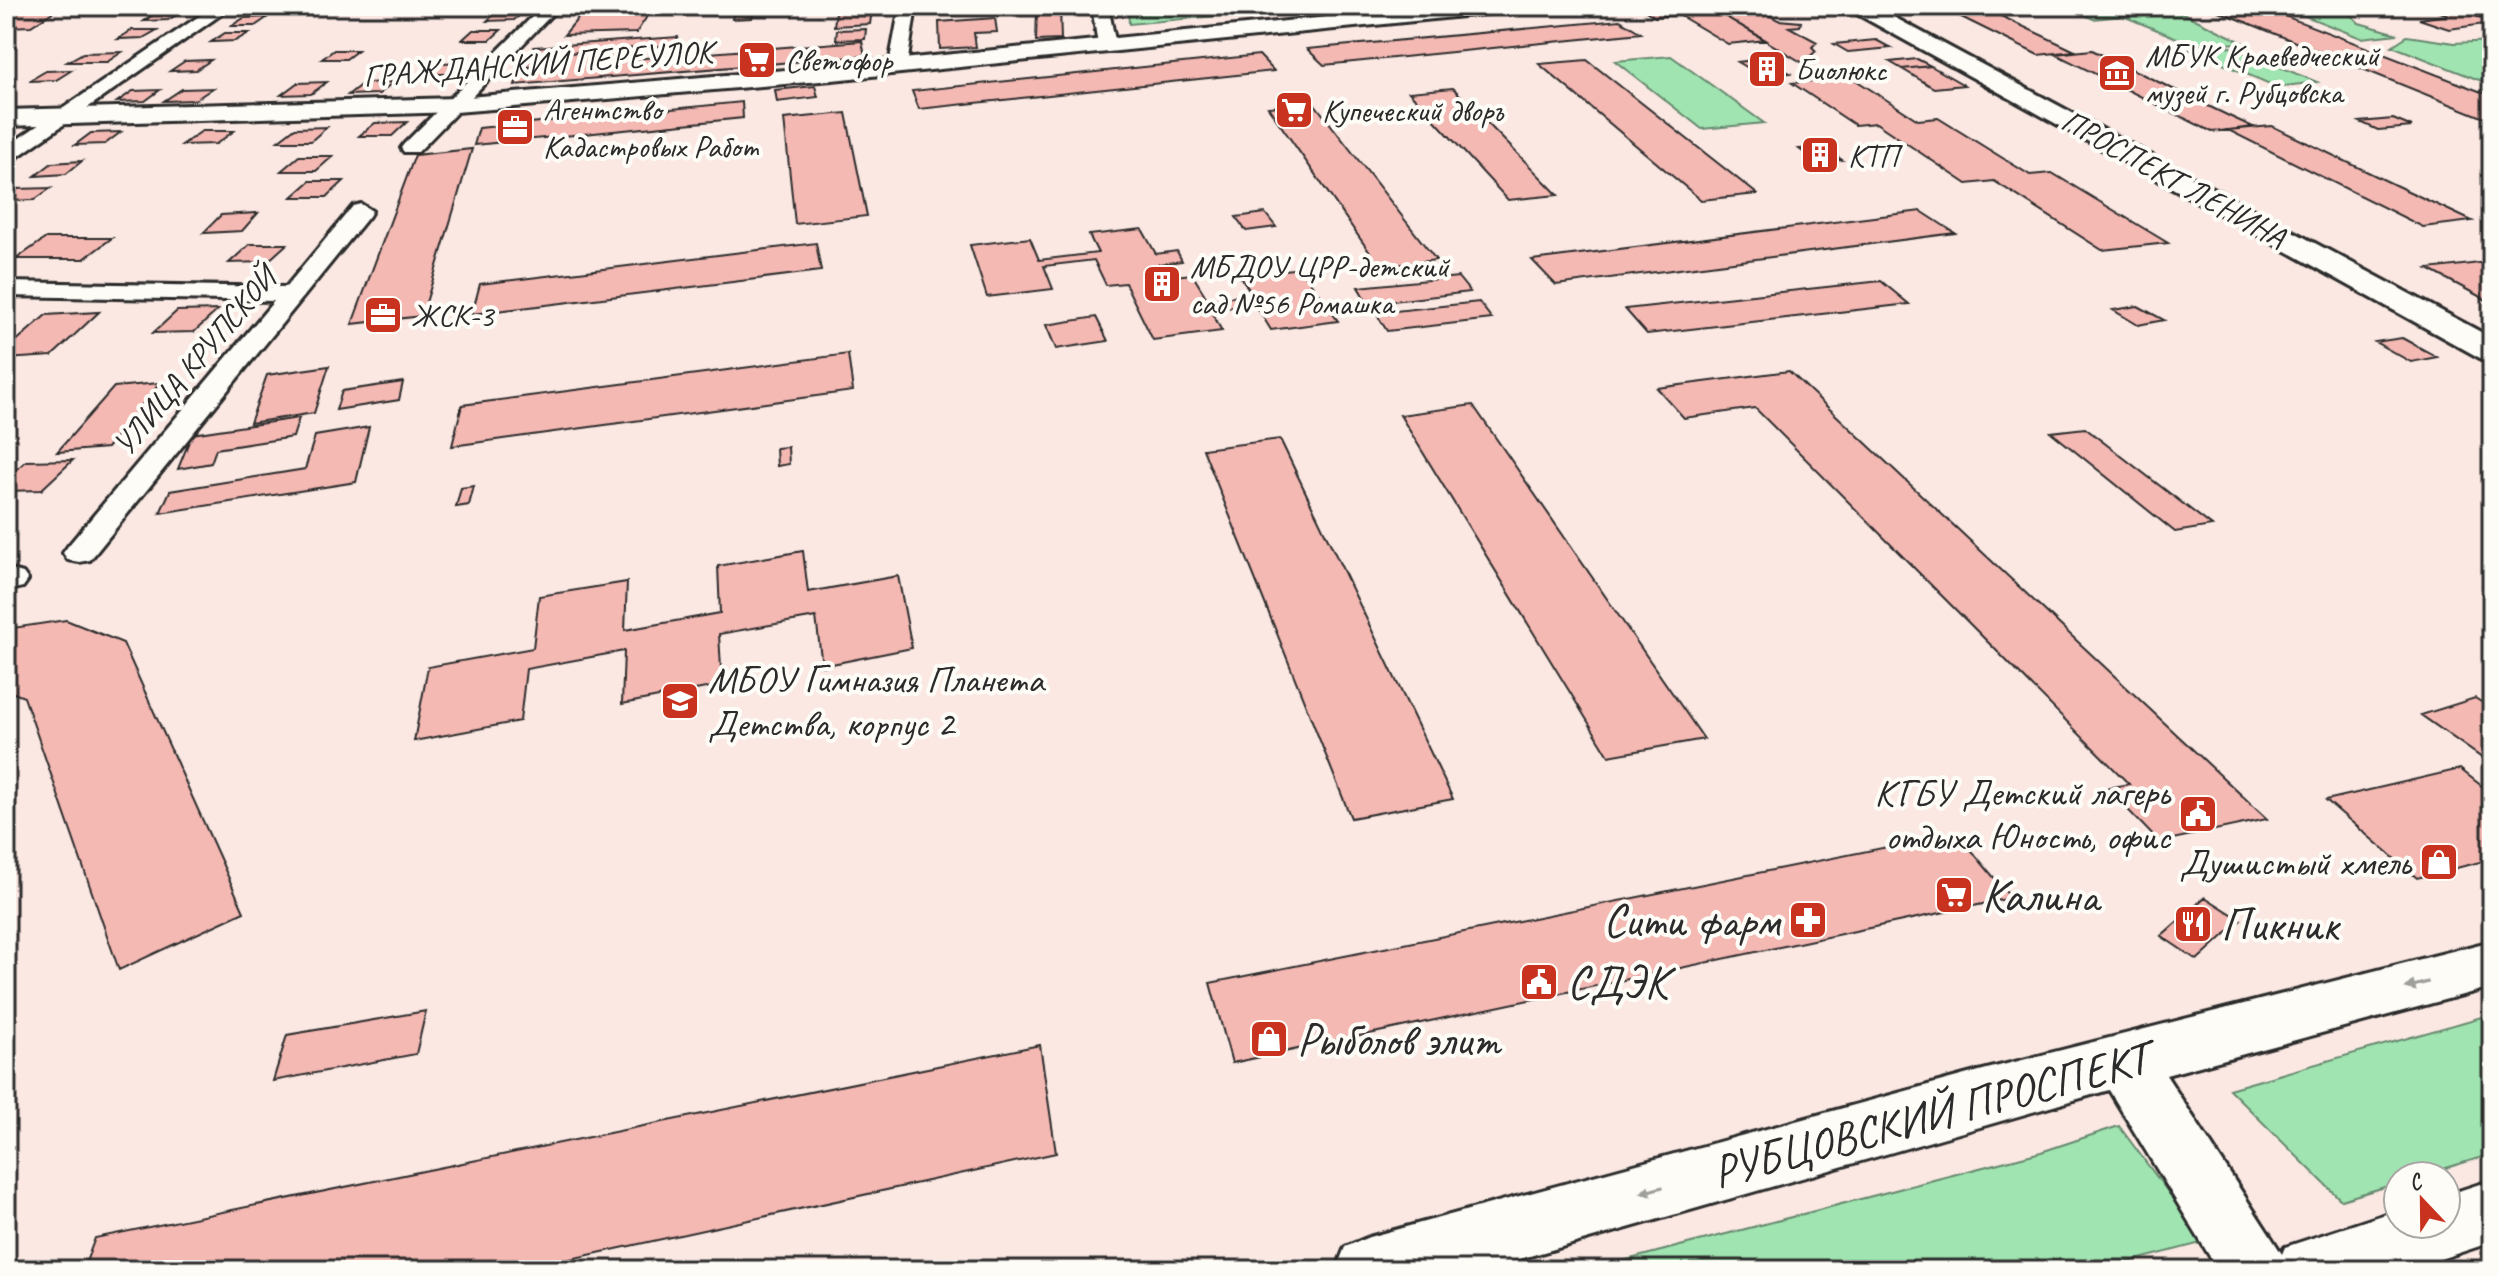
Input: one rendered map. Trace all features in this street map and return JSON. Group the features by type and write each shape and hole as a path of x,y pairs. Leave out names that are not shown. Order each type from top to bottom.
{"street":[{"path":"6,156 225,6"},
{"path":"411,148 552,6"},
{"path":"901,65 899,59 908,6"},
{"path":"1100,6 1107,45"},
{"name":"ГРАЖДАНСКИЙ ПЕРЕУЛОК","path":"6,118 456,105 1503,6"},
{"name":"ПРОСПЕКТ ЛЕНИНА","path":"1857,6 2492,351"},
{"name":"УЛИЦА КРУПСКОЙ","path":"79,553 361,211"},
{"path":"6,289 294,294"},
{"name":"РУБЦОВСКИЙ ПРОСПЕКТ","path":"1369,1270 2124,1061 2492,964"},
{"path":"2124,1061 2256,1270"},
{"path":"2309,1270 2492,1211"}],"green space":[{"path":"1128,6 1326,6 1129,24"},
{"path":"2132,6 2168,6 2244,43 2194,45 2123,16 2093,19 2079,12"},
{"path":"2280,6 2342,6 2359,23 2398,34 2361,38"},
{"path":"2407,36 2454,43 2492,41 2492,85 2392,46"},
{"path":"2228,46 2317,82 2277,87 2190,50"},
{"path":"1671,56 1764,123 1702,129 1615,61"},
{"path":"2492,1014 2492,1154 2462,1163 2462,1160 2382,1160 2382,1188 2341,1200 2229,1089"},
{"path":"2119,1126 2205,1242 2098,1270 1588,1270 2041,1152"}],"building":[{"path":"22,6 62,6 31,26 6,27 6,16"},
{"path":"588,6 654,6 636,33 564,35"},
{"path":"951,6 1060,6 1061,40 1036,41 1037,9 950,12"},
{"path":"1729,6 1764,12 1778,20 1801,22 1800,26 1789,27 1817,42 1812,47 1816,51 1803,63 1716,11 1655,17 1643,9"},
{"path":"1939,6 1980,6 2075,51 2038,55"},
{"path":"2206,6 2259,6 2492,96 2492,121"},
{"path":"2421,6 2459,6 2474,11 2464,12 2484,19 2492,18 2492,23 2449,29 2419,19 2449,15"},
{"path":"734,10 754,10 752,18 732,19"},
{"path":"872,10 870,24 834,26 836,12"},
{"path":"498,11 525,11 514,20 487,21"},
{"path":"1716,11 1766,40 1728,44 1679,15"},
{"path":"157,12 181,12 168,20 144,21"},
{"path":"268,17 255,26 231,26 244,18"},
{"path":"995,18 997,32 974,33 976,47 940,49 939,22"},
{"path":"1620,20 1641,33 1324,65 1307,49"},
{"path":"866,29 865,39 836,40 837,30"},
{"path":"132,30 157,30 143,38 118,39"},
{"path":"473,30 501,30 490,40 462,40"},
{"path":"225,33 249,33 235,41 211,42"},
{"path":"678,37 677,45 553,54 549,65 526,67 534,47"},
{"path":"1876,40 1891,48 1848,52 1834,44"},
{"path":"862,41 865,56 515,85 521,68 551,66 555,54 623,49 620,60"},
{"path":"334,50 358,50 346,59 322,59"},
{"path":"2092,50 2253,127 2212,132 2055,54"},
{"path":"122,52 107,62 67,62 83,53"},
{"path":"1259,55 1274,71 919,109 912,91"},
{"name":"Биолюкс","path":"1763,59 1790,73 1764,77 1738,62"},
{"path":"1917,59 1931,66 1902,69 1890,62"},
{"path":"211,60 196,70 170,71 185,61"},
{"path":"1587,60 1757,194 1701,200 1539,64"},
{"path":"468,62 455,74 426,74 439,63"},
{"path":"1931,66 1964,85 1934,88 1902,69"},
{"path":"72,70 56,80 29,81 46,71"},
{"path":"1851,77 1918,120 1938,118 2030,175 2052,173 2168,243 2102,250 1994,181 1967,184 1876,123 1855,125 1792,83"},
{"path":"327,82 311,94 281,95 297,83"},
{"path":"393,82 379,94 348,95 363,83"},
{"path":"815,86 818,97 777,102 775,90"},
{"path":"213,88 195,100 164,101 182,89"},
{"path":"1453,88 1558,195 1508,200 1409,92"},
{"path":"160,90 145,101 117,102 133,91"},
{"path":"742,102 743,118 474,145 479,128"},
{"path":"1314,103 1436,260 1380,267 1268,107"},
{"path":"846,113 867,216 795,224 784,119"},
{"path":"2393,119 2412,127 2378,130 2360,122"},
{"path":"407,122 392,136 359,136 375,123"},
{"path":"2272,126 2472,221 2423,227 2228,130"},
{"path":"327,127 311,141 278,141 295,128"},
{"path":"202,131 234,131 216,144 182,145"},
{"path":"121,132 105,144 75,145 91,133"},
{"name":"КТП","path":"1824,147 1842,160 1817,162 1799,149"},
{"path":"472,149 422,316 352,324 415,155"},
{"path":"299,156 333,156 316,171 281,171"},
{"path":"82,161 66,174 35,176 52,163"},
{"path":"310,181 344,181 327,197 292,197"},
{"path":"51,188 34,200 6,201 6,195 15,189"},
{"path":"1921,211 1955,233 1556,285 1532,260"},
{"path":"258,213 242,231 203,233 221,215"},
{"path":"1265,213 1276,227 1246,231 1236,217"},
{"name":"МБДОУ ЦРР-детский сад №56 Ромашка","path":"1142,229 1156,254 1177,251 1182,261 1159,264 1166,277 1192,274 1208,300 1252,294 1240,276 1300,268 1338,321 1271,330 1255,304 1210,310 1222,331 1153,340 1125,283 1106,285 1094,260 1044,266 1053,289 987,297 970,245 1030,238 1039,260 1098,253 1089,235"},
{"path":"46,238 112,238 84,259 16,259"},
{"path":"816,243 821,271 472,314 480,284"},
{"path":"250,244 287,244 267,262 229,263"},
{"path":"2492,264 2492,303 2428,269"},
{"path":"1458,277 1470,292 1368,304 1358,287"},
{"path":"1881,281 1909,304 1647,334 1625,309"},
{"path":"1479,302 1492,319 1387,331 1376,313"},
{"path":"2138,306 2164,320 2138,325 2113,310"},
{"path":"218,310 194,332 153,333 177,311"},
{"path":"99,312 52,356 6,359 6,350 46,315"},
{"path":"1096,317 1108,341 1056,349 1046,325"},
{"path":"2402,338 2437,357 2411,362 2375,342"},
{"path":"848,354 853,391 452,446 462,405"},
{"path":"329,366 314,413 250,423 267,375"},
{"path":"1789,371 2267,819 2159,842 2107,788 2129,784 1755,408 1684,418 1657,388"},
{"path":"403,382 399,400 336,410 342,391"},
{"path":"160,383 107,448 57,452 114,387"},
{"path":"1473,405 1704,739 1609,756 1400,415"},
{"path":"299,418 293,437 216,449 211,463 178,469 192,434"},
{"path":"369,427 356,482 160,513 170,491 305,469 315,436"},
{"path":"2085,428 2212,526 2175,532 2051,432"},
{"path":"1280,439 1453,799 1351,818 1203,449"},
{"path":"788,447 789,464 777,466 776,448"},
{"path":"73,460 41,490 6,491 6,479 26,461"},
{"path":"474,486 469,505 456,507 461,488"},
{"path":"803,551 808,592 898,576 912,648 822,666 816,617 719,634 722,685 622,704 624,651 526,669 520,721 414,741 428,667 533,648 539,596 627,582 625,630 720,613 718,566"},
{"path":"66,620 123,643 244,912 119,970 24,697 6,690 6,629"},
{"path":"2475,698 2492,709 2492,765 2421,715"},
{"path":"2460,769 2492,794 2492,859 2417,878 2326,800"},
{"path":"1957,833 2011,898 1232,1063 1210,983"},
{"path":"2205,897 2241,920 2197,960 2161,936"},
{"path":"426,1011 416,1054 273,1081 287,1035"},
{"path":"1040,1045 1056,1153 520,1270 83,1270 95,1238"}],"place":[{"name":"Светофор","path":"757,60"},
{"name":"Биолюкс","path":"1767,69"},
{"name":"МБУК Краеведческий музей г. Рубцовска","path":"2117,73"},
{"name":"Купеческий дворъ","path":"1294,110"},
{"name":"Агентство Кадастровых Работ","path":"515,127"},
{"name":"КТП","path":"1820,155"},
{"name":"МБДОУ ЦРР-детский сад №56 Ромашка","path":"1162,284"},
{"name":"ЖСК-3","path":"383,315"},
{"name":"МБОУ Гимназия Планета Детства, корпус 2","path":"680,701"},
{"name":"КГБУ Детский лагерь отдыха Юность, офис","path":"2198,814"},
{"name":"Душистый хмель","path":"2439,862"},
{"name":"Калина","path":"1954,895"},
{"name":"Сити фарм","path":"1808,920"},
{"name":"Пикник","path":"2193,924"},
{"name":"СДЭК","path":"1539,982"},
{"name":"Рыболов элит","path":"1269,1039"}]}
